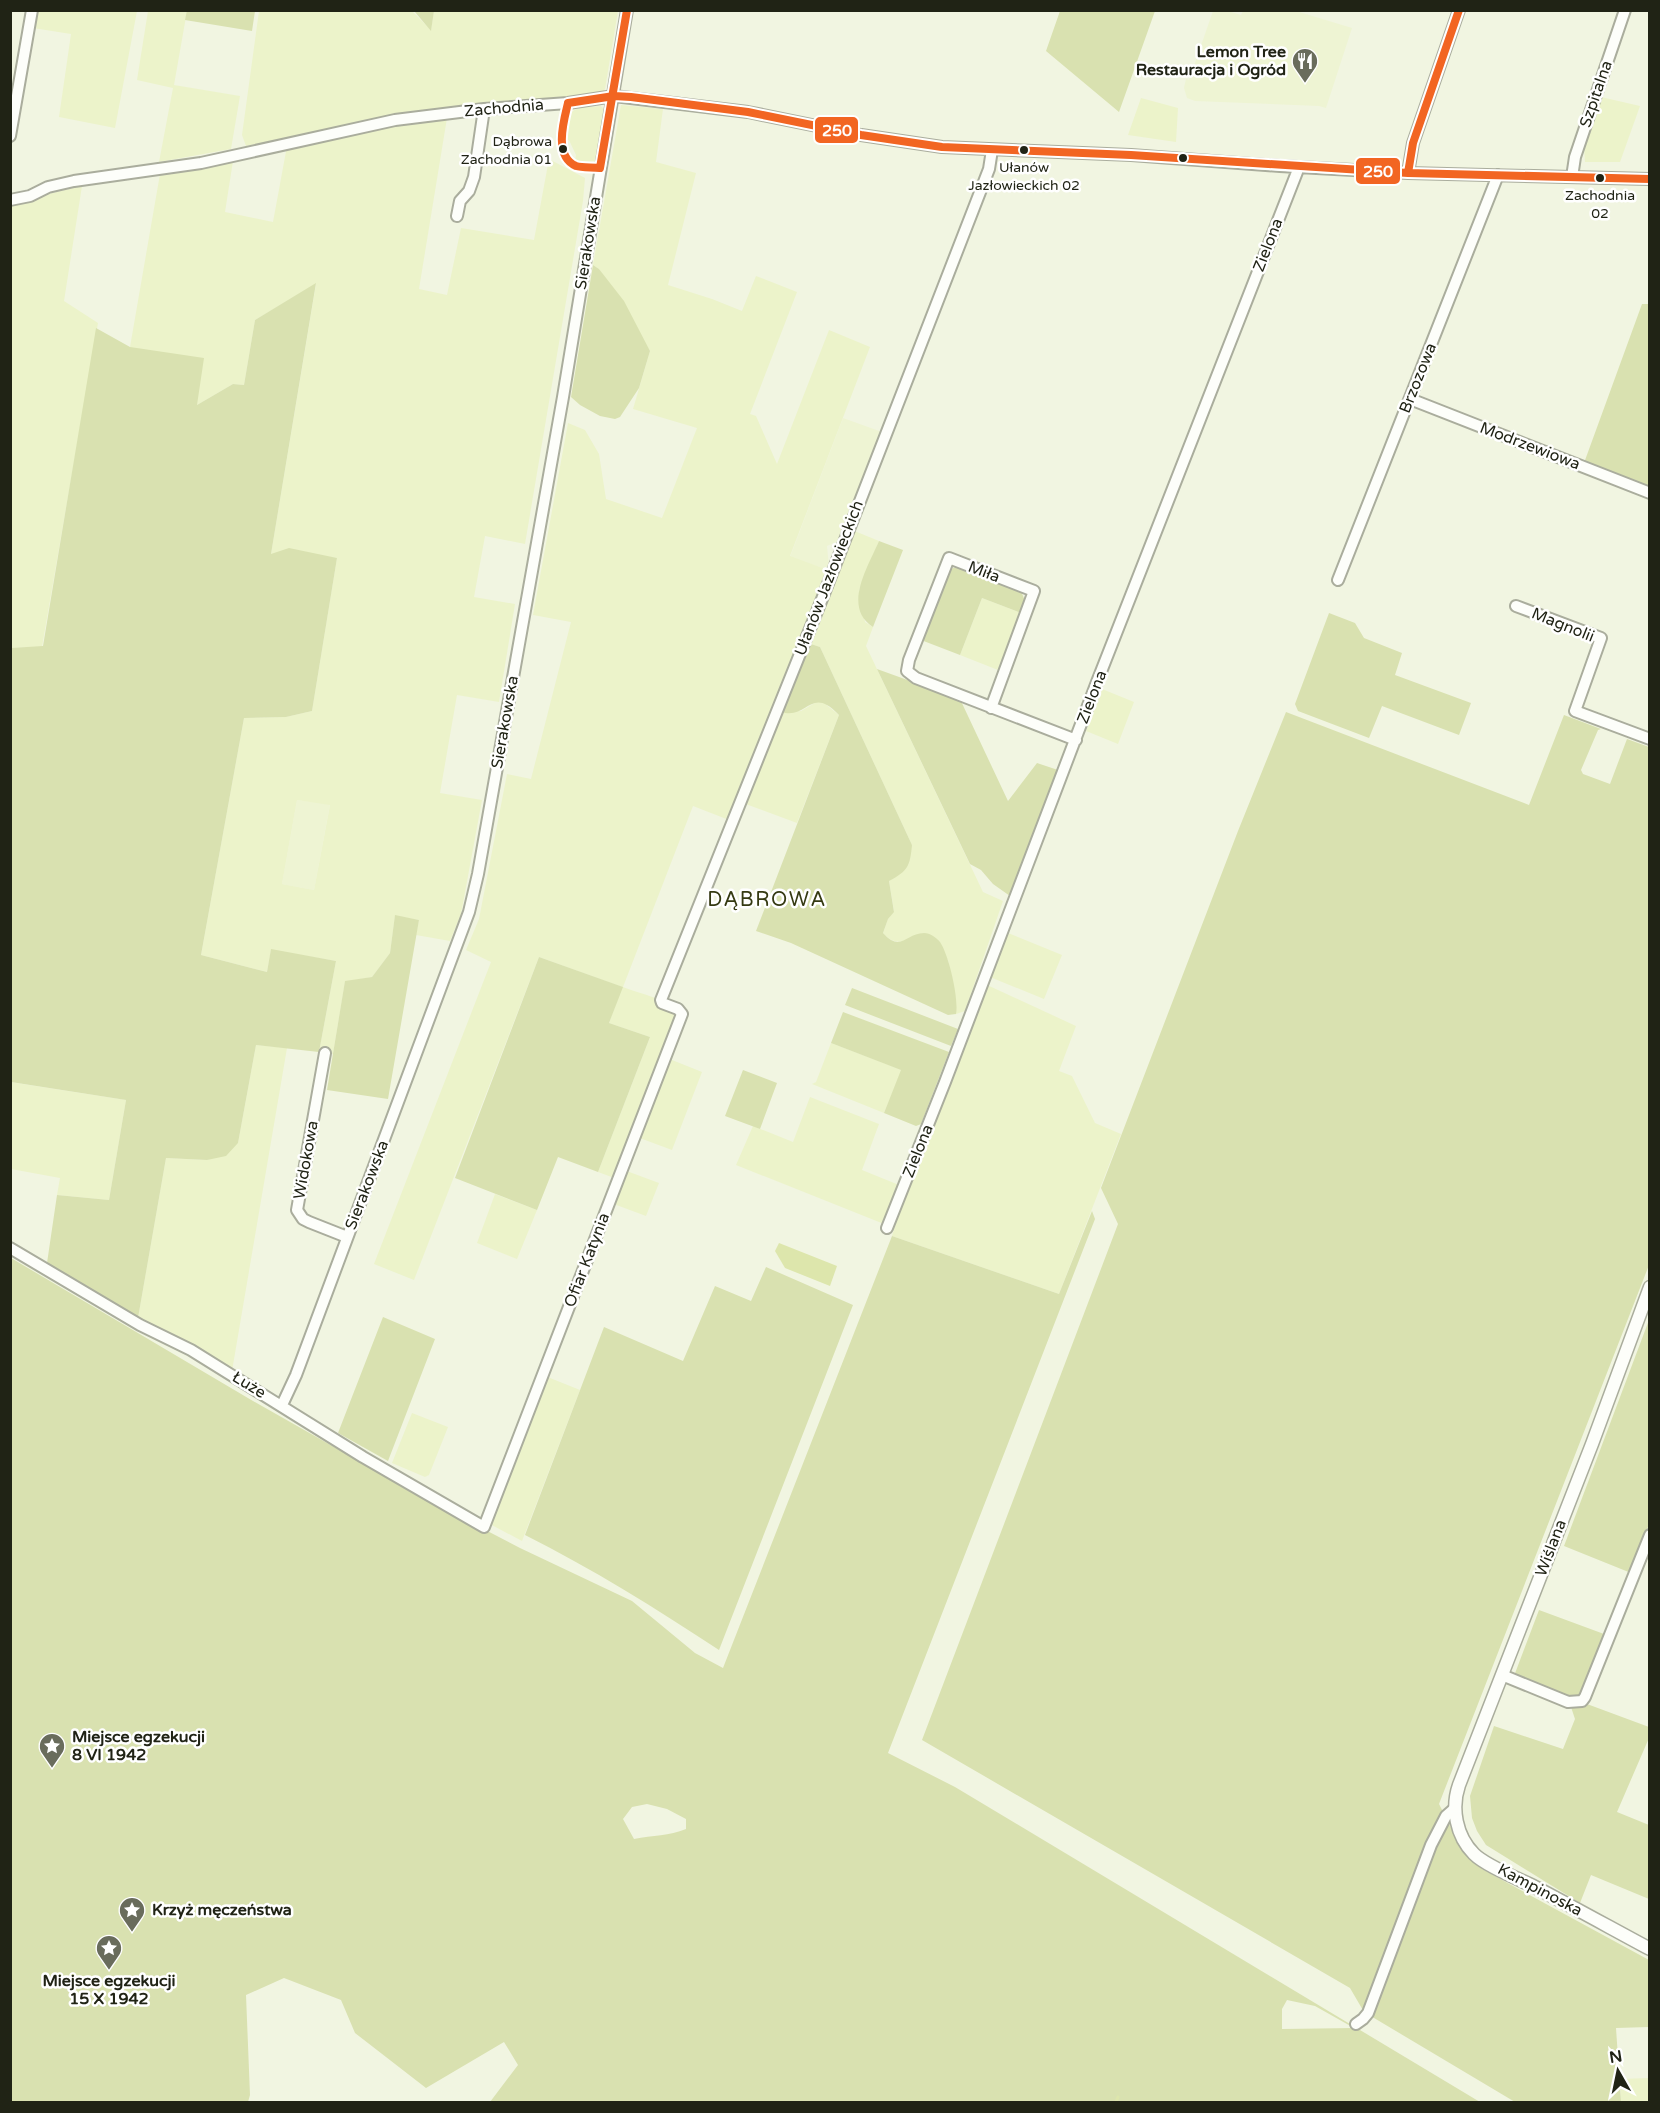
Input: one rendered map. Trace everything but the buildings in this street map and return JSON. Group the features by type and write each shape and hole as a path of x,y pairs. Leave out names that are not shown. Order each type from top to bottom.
{"main road":[{"name":"Wiślana","path":"1454,1809 1455,1796 1588,1454 1650,1287"},
{"name":"Kampinoska","path":"1454,1809 1462,1835 1474,1854 1650,1949"}],"street":[{"path":"10,136 32,10"},
{"name":"Sierakowska","path":"282,1405 296,1375 466,924 474,894 563,397 627,10"},
{"path":"1408,173 1413,142 1459,10"},
{"name":"Szpitalna","path":"1572,177 1575,157 1625,10"},
{"name":"Zachodnia","path":"10,200 30,196 48,187 74,181 201,163 395,120 484,109 568,103 614,96 748,112 861,135 931,146 1131,155 1408,173 1650,179"},
{"path":"457,216 460,201 469,191 474,177 484,109"},
{"name":"Ułanów Jazłowieckich","path":"663,1004 661,1000 824,594 989,169 992,150"},
{"name":"Zielona","path":"887,1228 1299,167"},
{"name":"Brzozowa","path":"1338,580 1498,175"},
{"name":"Modrzewiowa","path":"1410,399 1650,493"},
{"name":"Miła","path":"991,708 1034,591 949,558 909,660 907,672 916,678 991,708 1076,740"},
{"name":"Magnolii","path":"1516,606 1601,638 1575,711 1650,739"},
{"name":"Ofiar Katynia","path":"484,1527 682,1014 663,1004"},
{"name":"Widokowa","path":"325,1053 297,1210 303,1219 347,1237"},
{"name":"Łuże","path":"10,1248 140,1325 191,1350 363,1457 484,1527"},
{"path":"1502,1675 1568,1702 1582,1701 1650,1535"},
{"path":"1356,2024 1368,2013 1431,1845 1446,1816 1454,1809"}],"shaded area":[{"path":"187,10 255,11 252,31 185,20"},
{"path":"36,11 137,11 115,128 59,117 71,34 33,28"},
{"path":"148,11 187,11 174,85 240,96 231,149 159,162 173,88 137,80"},
{"path":"259,11 412,11 431,30 434,11 618,11 605,89 602,93 585,95 585,98 412,114 246,146 242,135"},
{"path":"412,11 434,11 431,31 415,12"},
{"path":"1060,11 1155,11 1119,112 1046,51"},
{"path":"1213,11 1228,11 1241,15 1243,11 1296,11 1352,28 1326,108 1195,101 1187,98 1184,88 1186,79 1189,80"},
{"path":"1601,97 1640,106 1620,162 1585,162 1584,146"},
{"path":"1141,98 1178,108 1176,142 1128,135"},
{"path":"621,105 663,109 656,162 696,173 668,285 742,311 756,276 797,292 750,414 756,416 777,464 829,330 870,347 790,556 828,570 729,820 693,806 623,987 662,1001 675,1010 679,1016 617,1179 598,1172 650,1037 609,1023 622,987 539,957 414,1280 374,1264 491,962 466,950 479,919 507,774 531,779 571,622 533,615 568,423 585,430 599,454 606,499 662,518 697,428 633,409 650,351 599,269 593,265"},
{"path":"601,106 604,110 599,154 595,161 586,163 575,161 576,155 569,140 564,139 570,115 577,109"},
{"path":"447,118 419,289 447,295 461,228 534,240 549,159 585,178 525,544 485,536 474,597 515,604 499,702 457,695 440,793 482,800 461,914 450,941 416,935 419,920 395,916 390,953 372,977 345,982 333,1054 319,1052 336,961 271,950 267,972 201,955 244,718 286,717 312,711 337,558 271,554 316,284 255,320 244,385 233,384 197,405 130,347 160,174 233,161 225,212 273,222 287,146 396,124","holes":["297,800 330,805 314,890 282,884"]},
{"path":"82,186 64,301 98,323 42,647 11,648 10,203"},
{"path":"593,265 599,269 624,301 650,351 639,388 620,417 615,419 600,416 571,397"},
{"path":"316,283 271,554 289,548 337,558 312,711 286,717 244,718 201,955 267,972 271,949 336,961 319,1052 256,1045 238,1143 226,1156 207,1160 166,1158 138,1318 47,1263 57,1195 109,1200 126,1100 11,1082 11,648 43,646 96,328 130,347 204,358 197,405 233,384 244,385 255,320"},
{"path":"1642,304 1649,304 1649,490 1584,463"},
{"path":"843,418 882,432 840,540 827,546 828,570 790,557"},
{"path":"852,530 879,541 859,590 865,622 873,627 866,646 983,892 1003,901 965,1011 956,1014 956,1001 948,960 924,933 898,942 883,933 894,911 889,881 912,845 820,647 808,643"},
{"path":"879,541 903,550 873,627 864,619 859,609 858,598 864,574"},
{"path":"958,566 1021,591 1025,601 1021,613 982,598 960,655 921,640 949,570"},
{"path":"982,598 1021,613 998,670 960,655"},
{"path":"1329,613 1355,623 1364,638 1402,653 1395,675 1471,703 1459,735 1382,706 1369,738 1298,711 1295,704"},
{"path":"808,643 820,647 912,845 907,867 889,881 894,912 888,919 883,933 889,939 899,942 924,933 939,940 947,957 952,977 956,1014 948,1015 791,943 756,931 839,715 822,703 815,703 798,712 781,712"},
{"path":"877,669 960,699 1008,801 1037,763 1058,770 1010,896 993,884 981,870 970,864"},
{"path":"1102,689 1134,702 1118,744 1086,731"},
{"path":"818,701 839,715 797,823 743,803 781,712 801,711"},
{"path":"1286,712 1529,805 1564,715 1601,729 1598,730 1581,770 1583,774 1610,784 1627,739 1649,747 1649,1265 1439,1804 1464,1853 1482,1869 1649,1960 1649,2027 1616,2028 1621,2102 1515,2102 1364,2012 1350,1988 922,1740 1118,1224 1101,1188"},
{"path":"297,800 330,804 314,890 282,884"},
{"path":"395,915 419,920 388,1099 327,1090 345,981 372,977 390,953"},
{"path":"1008,933 1062,955 1044,999 990,977"},
{"path":"539,957 623,987 609,1023 650,1037 598,1172 558,1157 537,1210 455,1178"},
{"path":"985,984 1076,1026 1059,1071 1072,1076 1095,1123 1121,1134 1059,1294 892,1236 905,1192"},
{"path":"852,988 958,1029 951,1046 845,1005"},
{"path":"843,1012 949,1052 921,1124 916,1126 884,1113 901,1070 831,1043"},
{"path":"831,1043 902,1070 884,1113 812,1084 816,1082"},
{"path":"256,1045 287,1048 232,1371 138,1318 166,1158 207,1160 238,1143"},
{"path":"667,1058 702,1072 672,1150 637,1137"},
{"path":"743,1070 777,1083 760,1129 725,1116"},
{"path":"10,1082 126,1100 109,1200 57,1195 60,1178 11,1169"},
{"path":"810,1097 879,1124 862,1170 899,1185 884,1224 736,1165 753,1126 793,1142"},
{"path":"624,1170 659,1183 646,1216 611,1203"},
{"path":"495,1194 537,1210 517,1259 477,1243"},
{"path":"1092,1211 1095,1219 888,1753 955,1787 1480,2102 490,2102 518,2065 504,2042 426,2088 355,2033 341,2000 284,1978 246,1995 250,2095 248,2102 11,2102 11,1258 253,1401 424,1498 520,1548 632,1601 695,1653 723,1668 892,1236 1059,1294","holes":["647,1804 667,1809 686,1819 686,1829 634,1839 623,1819 632,1807","1287,2000 1315,2006 1354,2028 1282,2029 1282,2009"]},
{"path":"779,1243 837,1266 830,1286 785,1268 775,1251"},
{"path":"766,1267 853,1305 719,1650 624,1590 525,1535 604,1327 683,1361 715,1286 751,1301"},
{"path":"383,1317 435,1339 388,1461 338,1433"},
{"path":"1649,1320 1649,1524 1631,1573 1564,1546"},
{"path":"545,1376 580,1390 522,1541 488,1523"},
{"path":"412,1413 448,1427 429,1475 425,1477 392,1463"},
{"path":"1539,1610 1604,1634 1582,1698 1576,1699 1514,1676"},
{"path":"1587,1704 1649,1727 1649,1738 1617,1812 1649,1825 1649,1899 1591,1875 1580,1903 1486,1845 1472,1818 1470,1796 1494,1726 1563,1749 1575,1719 1571,1707"},
{"path":"1649,2078 1649,2102 1621,2102 1620,2079"}],"waterway":[{"path":"1116,2102 1118,2097"}],"transit line":[{"name":"250","path":"600,168 627,10"},
{"name":"250","path":"1408,173 1413,143 1459,10"},
{"name":"250","path":"568,103 614,96 631,97 748,112 861,135 942,147 1131,155 1408,173 1650,179"},
{"name":"250","path":"568,103 562,137 564,154 576,166 600,168"}],"place":[{"name":"Lemon Tree Restauracja i Ogród","path":"1305,84"},
{"name":"Dąbrowa Zachodnia 01","path":"563,149"},
{"name":"Ułanów Jazłowieckich 02","path":"1024,150"},
{"name":"Zachodnia 02","path":"1600,178"},
{"name":"Miejsce egzekucji 8 VI 1942","path":"52,1769"},
{"name":"Krzyż męczeństwa","path":"132,1933"},
{"name":"Miejsce egzekucji 15 X 1942","path":"109,1971"}],"district":[{"name":"DĄBROWA","path":"767,900"}]}
